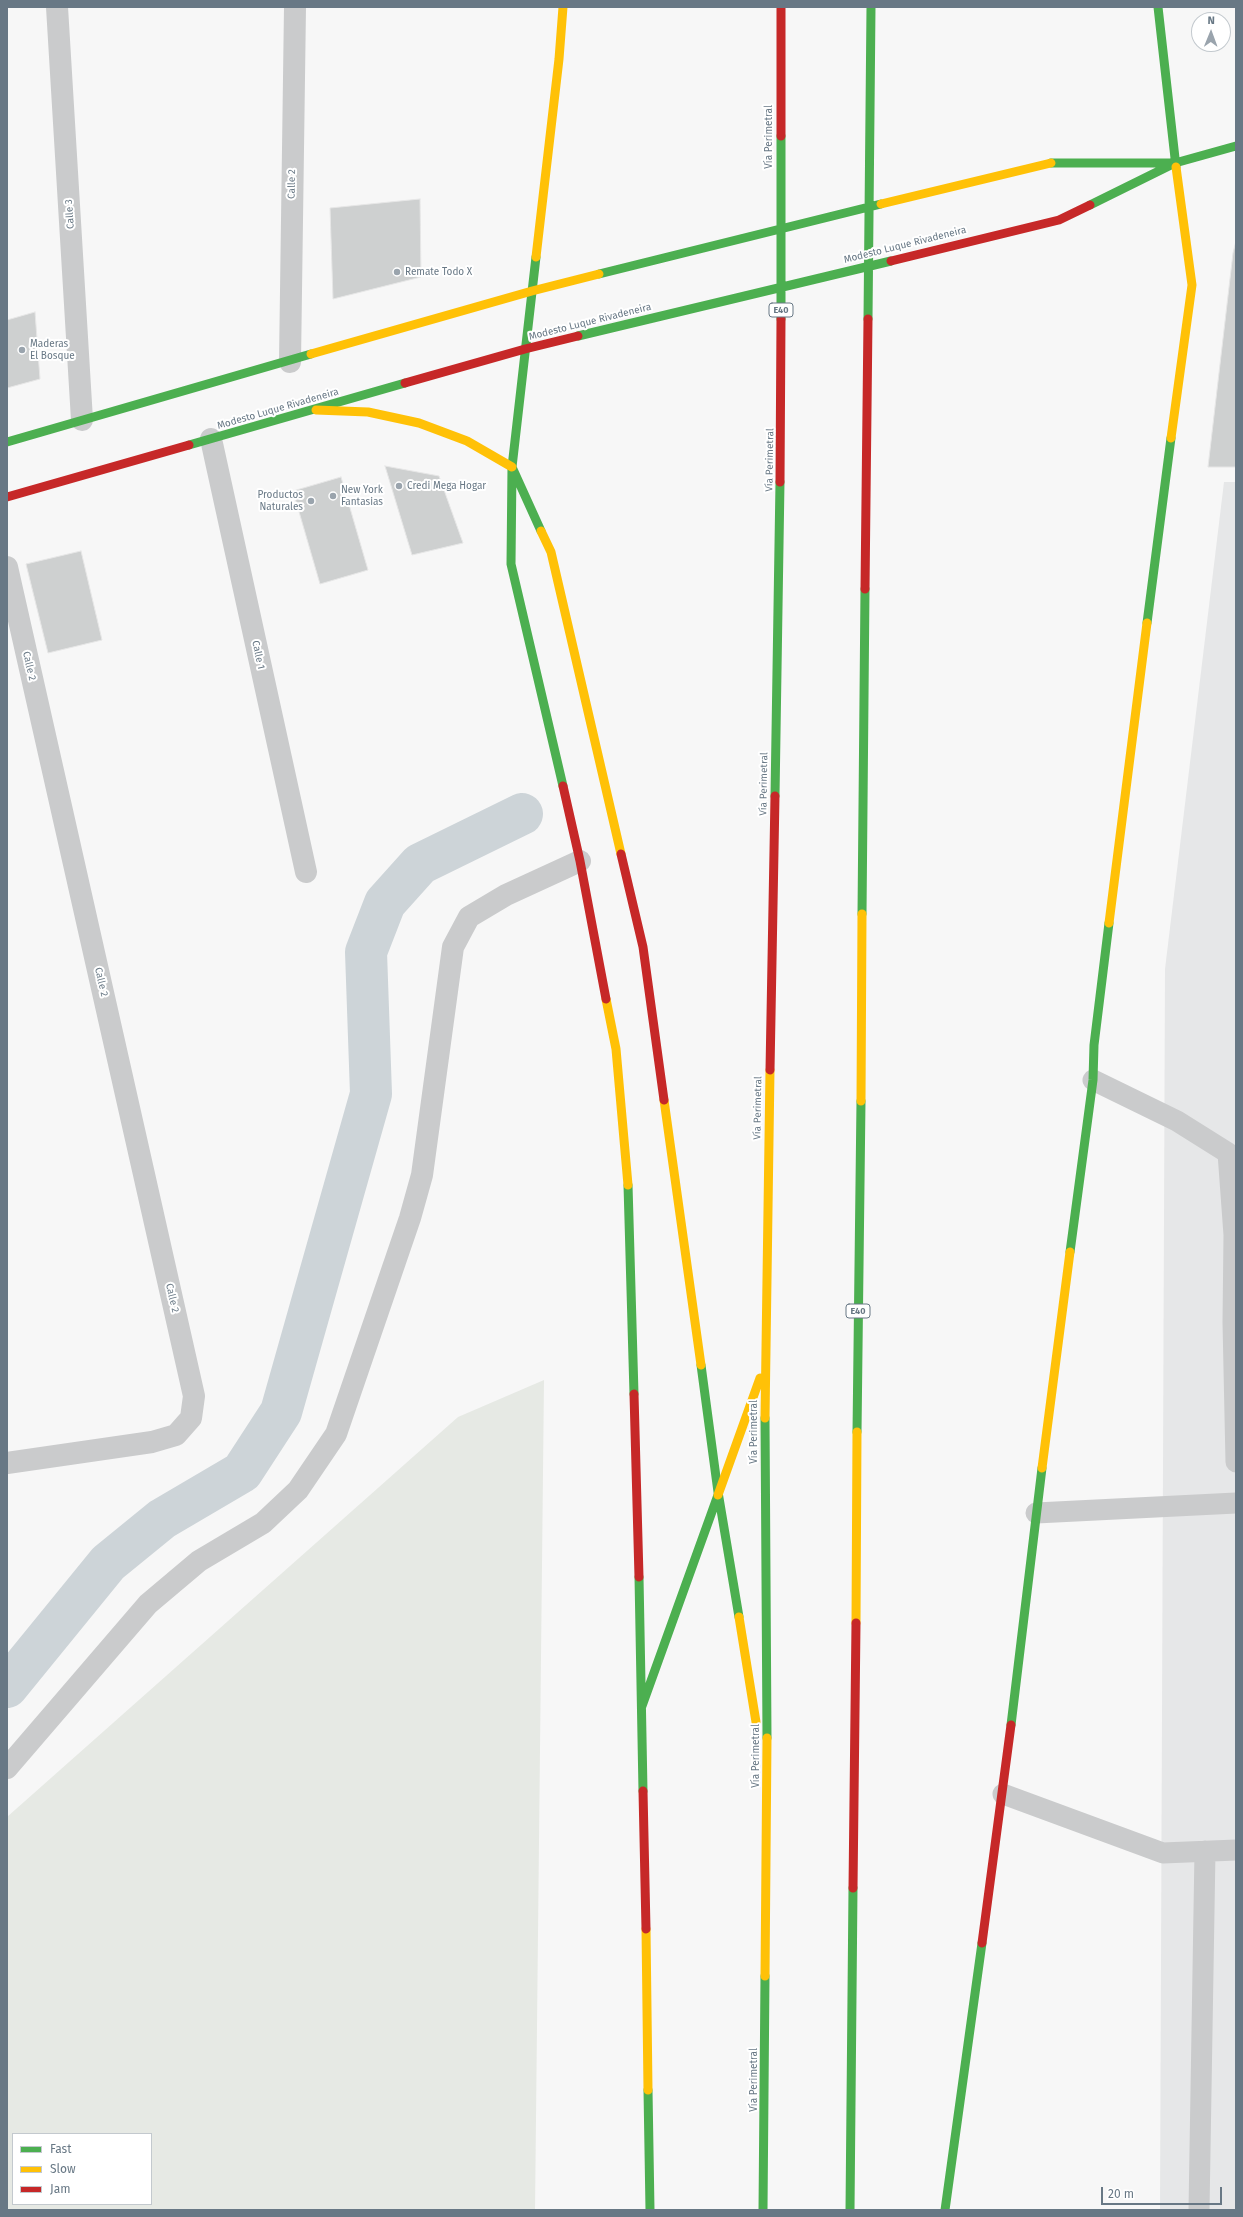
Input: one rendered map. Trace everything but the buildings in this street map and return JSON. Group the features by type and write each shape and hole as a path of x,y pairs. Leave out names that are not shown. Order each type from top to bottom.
{"main road":[{"path":"563,7 512,467 511,564 580,861 616,1048 628,1185 642,1706 650,2210"},
{"name":"Vía Perimetral","path":"764,2210 767,1789 765,1363 781,422 781,7"},
{"name":"E40","path":"850,2210 871,7"},
{"path":"945,2210 1003,1794 1036,1513 1093,1080 1094,1045 1134,720 1192,286 1175,163 1158,7"},
{"name":"Modesto Luque Rivadeneira","path":"7,497 316,410 525,349 1058,220 1175,163 1236,146"},
{"name":"Modesto Luque Rivadeneira","path":"7,442 290,362 532,291 1048,163 1175,163"},
{"path":"316,410 368,412 419,423 467,441 512,467 551,552 643,947 718,1492 767,1789"},
{"path":"642,1706 765,1363"}],"street":[{"name":"Calle 3","path":"57,7 82,420"},
{"name":"Calle 2","path":"290,362 295,7"},
{"name":"Calle 1","path":"211,439 306,872"},
{"name":"Calle 2","path":"7,567 194,1396 191,1418 176,1435 152,1442 7,1464"},
{"path":"7,1768 148,1604 199,1561 263,1523 298,1490 336,1434 410,1218 422,1175 453,947 469,917 506,894 580,861"}],"lane":[{"path":"1093,1080 1232,1147 1234,1235 1233,1322 1236,1462"},
{"path":"1036,1513 1236,1503"},
{"path":"1003,1794 1163,1853 1236,1850"},
{"path":"1199,2210 1205,1851"}],"shaded area":[{"path":"1224,482 1236,482 1236,2210 1160,2210 1165,969"},
{"path":"544,1380 535,2210 7,2210 7,1817 458,1417"}],"waterway":[{"path":"7,1687 108,1563 162,1519 242,1472 281,1412 371,1094 366,952 385,903 420,864 522,814"}],"traffic: fast":[{"path":"868,319 871,7"},
{"path":"1158,7 1176,167"},
{"path":"781,136 781,319"},
{"path":"1090,205 1175,163 1236,146"},
{"path":"1051,163 1170,163"},
{"path":"599,274 881,204"},
{"path":"536,257 512,467 541,531"},
{"path":"578,336 891,261"},
{"path":"7,442 311,354"},
{"path":"189,445 405,383"},
{"path":"1147,623 1171,438"},
{"path":"512,467 511,564 563,786"},
{"path":"775,796 780,482"},
{"path":"862,914 865,589"},
{"path":"1070,1252 1093,1080 1094,1045 1109,923"},
{"path":"857,1432 861,1101"},
{"path":"628,1185 634,1394"},
{"path":"701,1365 718,1492 739,1617"},
{"path":"765,1418 767,1738"},
{"path":"1011,1725 1042,1468"},
{"path":"642,1706 718,1495"},
{"path":"639,1577 643,1791"},
{"path":"850,2210 853,1888"},
{"path":"945,2210 982,1943"},
{"path":"763,2210 765,1976"},
{"path":"648,2090 650,2210"}],"traffic: slow":[{"path":"536,257 559,59 563,7"},
{"path":"881,204 1051,163"},
{"path":"1171,438 1192,285 1176,167"},
{"path":"311,354 532,291 599,274"},
{"path":"316,410 368,412 419,423 467,441 512,467"},
{"path":"541,531 551,552 621,854"},
{"path":"1109,923 1147,623"},
{"path":"861,1101 862,914"},
{"path":"606,999 616,1049 628,1185"},
{"path":"765,1418 770,1070"},
{"path":"664,1100 701,1365"},
{"path":"1042,1468 1070,1252"},
{"path":"718,1495 760,1378"},
{"path":"856,1623 857,1432"},
{"path":"739,1617 756,1722"},
{"path":"765,1976 767,1738"},
{"path":"646,1929 648,2090"}],"traffic: jam":[{"path":"781,7 781,136"},
{"path":"891,261 1059,220 1090,205"},
{"path":"780,482 781,319"},
{"path":"865,589 868,319"},
{"path":"405,383 525,349 578,336"},
{"path":"7,497 189,445"},
{"path":"563,786 580,861 606,999"},
{"path":"770,1070 775,796"},
{"path":"621,854 643,947 664,1100"},
{"path":"634,1394 639,1577"},
{"path":"853,1888 856,1623"},
{"path":"982,1943 1011,1725"},
{"path":"643,1791 646,1929"}],"place":[{"name":"Remate Todo X","path":"397,272"},
{"name":"Maderas El Bosque","path":"22,350"},
{"name":"Credi Mega Hogar","path":"399,486"},
{"name":"New York Fantasias","path":"333,496"},
{"name":"Productos Naturales","path":"311,501"}]}
